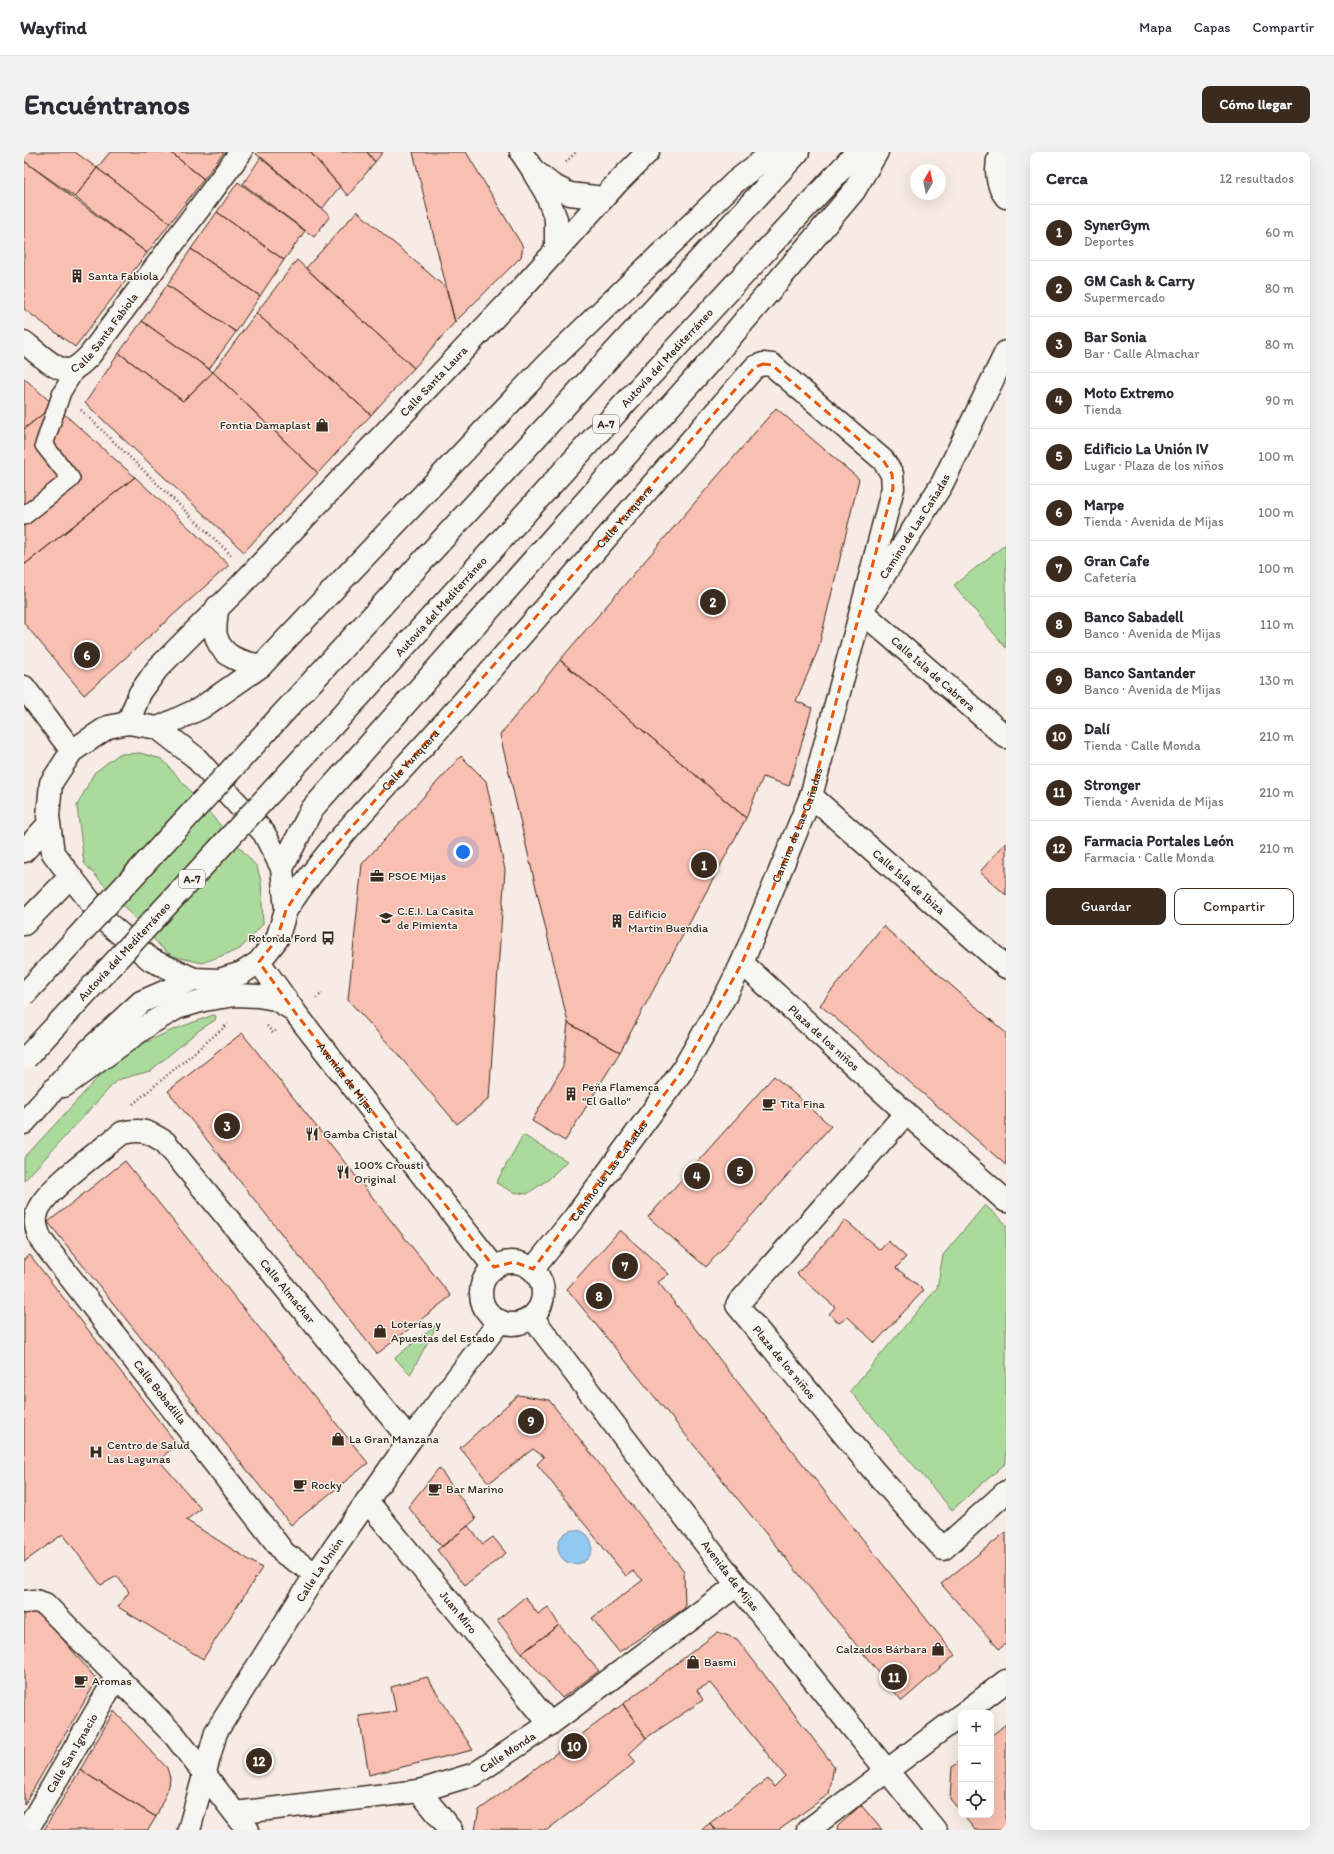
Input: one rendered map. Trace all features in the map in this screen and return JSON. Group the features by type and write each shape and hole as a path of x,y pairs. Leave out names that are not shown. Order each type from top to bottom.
{"main road":[{"name":"Calle Santa Fabiola","path":"24,342 56,367 67,370 78,366 90,355 241,152"},
{"path":"521,152 546,192 556,219 556,249"},
{"name":"Calle Santa Laura","path":"128,723 140,693 157,669 217,607 238,588 475,338 556,249 648,152"},
{"path":"158,728 201,708 261,666 545,366 735,182 773,152"},
{"path":"24,995 798,152"},
{"name":"Autovía del Mediterráneo","path":"25,1059 357,699 637,390 858,152"},
{"path":"282,868 312,809 713,358 854,191 877,152"},
{"path":"1000,152 997,161 997,178 1006,197"},
{"path":"533,170 552,185 570,194 604,198"},
{"name":"Camino de Las Cañadas","path":"533,1270 575,1217 682,1071 742,963 811,796 861,611 942,484 1006,352"},
{"name":"Calle Yunquera","path":"286,910 306,878 460,706 755,367 763,364 772,365 883,460 892,474 892,488 861,611"},
{"path":"217,607 216,636 223,650 238,660 261,666"},
{"name":"Calle Isla de Cabrera","path":"861,611 1006,737"},
{"path":"24,687 72,751"},
{"path":"128,723 158,728 195,757 264,833 282,868 286,910 277,939 259,962 242,973 219,980 194,979 151,960 105,921 70,877 53,853 48,825 51,782 72,751 108,728 128,723"},
{"name":"Calle Isla de Ibiza","path":"811,796 1006,967"},
{"path":"24,851 48,825"},
{"path":"24,924 70,877"},
{"name":"Avenida de Mijas","path":"259,962 295,1012 494,1267"},
{"name":"Plaza de los niños","path":"742,963 906,1113 1006,1201"},
{"path":"24,1123 90,1049 141,1002 194,979"},
{"path":"46,1098 151,1023 177,1008 204,1000 235,995 258,996 275,999 295,1012"},
{"name":"Plaza de los niños","path":"906,1113 737,1305 874,1471 943,1549 1006,1492"},
{"name":"Calle Almachar","path":"41,1240 35,1225 37,1212 46,1195 122,1133 134,1130 147,1131 165,1142 410,1440"},
{"name":"Calle Bobadilla","path":"41,1240 285,1554 316,1574"},
{"path":"514,1262 524,1264 533,1270 539,1278 543,1288 539,1309 532,1317 516,1324 500,1322 492,1317 482,1301 482,1282 494,1267 504,1263 514,1262"},
{"name":"Avenida de Mijas","path":"532,1317 737,1585 935,1830"},
{"name":"Calle La Unión","path":"189,1830 216,1732 316,1574 410,1440 500,1322"},
{"name":"Juan Miro","path":"367,1501 550,1724"},
{"name":"Calle Monda","path":"235,1813 419,1791 475,1774 550,1724 737,1585"},
{"path":"29,1601 45,1604 175,1736 248,1830"},
{"name":"Calle San Ignacio","path":"27,1830 117,1676"},
{"path":"968,1710 1006,1681"},
{"path":"808,1830 958,1717"},
{"path":"419,1791 451,1830"}],"lane":[{"path":"24,516 71,479 44,445 62,392 78,366"}],"path":[{"path":"552,185 565,162 576,152"},
{"path":"62,392 232,556 237,557"},
{"path":"264,1022 272,1033 295,1012 323,993"},
{"path":"133,1105 229,1023"}],"highlighted area":[{"path":"763,364 772,365 883,460 892,474 893,488 811,796 742,963 682,1071 533,1269 514,1262 494,1267 297,1015 259,962 277,939 286,910 307,878 755,367"}],"green space":[{"path":"1006,544 1006,648 954,585"},
{"path":"140,753 162,759 257,867 261,881 263,924 240,949 202,963 173,956 162,948 84,863 77,806 94,773 119,754"},
{"path":"213,1015 216,1016 215,1020 198,1031 150,1071 117,1080 24,1181 24,1158 104,1071 130,1050 170,1031"},
{"path":"523,1135 567,1161 549,1179 527,1194 513,1192 496,1183"},
{"path":"985,1205 1006,1224 1006,1463 952,1510 850,1391 937,1288 943,1255"},
{"path":"438,1323 410,1375 395,1358"}],"water":[{"path":"575,1530 581,1531 587,1535 591,1541 591,1553 587,1559 581,1563 575,1564 569,1563 563,1559 559,1553 558,1547 559,1541 563,1535 569,1531"}],"building":[{"path":"24,152 75,152 97,168 75,197 24,161"},
{"path":"110,152 170,152 204,179 170,223 97,168"},
{"path":"170,152 224,152 204,179"},
{"path":"258,152 310,152 340,186 322,209 256,154"},
{"path":"310,152 367,152 375,162 348,196"},
{"path":"367,152 383,152 375,162"},
{"path":"413,152 466,152 523,247 521,257 455,322"},
{"path":"261,157 330,216 314,237 243,184"},
{"name":"Santa Fabiola","path":"24,161 147,253 75,347 24,309"},
{"path":"97,168 170,223 147,253 75,197"},
{"path":"238,182 305,231 284,260 217,212"},
{"path":"357,211 446,288 455,322 414,368 306,268"},
{"path":"217,212 284,260 260,296 191,249"},
{"path":"191,249 260,296 236,332 167,285"},
{"path":"297,260 414,368 371,415 256,313"},
{"path":"167,285 236,332 209,369 142,321"},
{"path":"256,313 371,415 318,473 213,372"},
{"path":"142,321 213,372 183,401 119,353"},
{"path":"119,353 183,401 213,372 318,473 244,552 85,403"},
{"path":"24,378 54,405 24,429"},
{"path":"54,405 135,477 24,565 24,429"},
{"path":"776,408 859,479 818,650 796,701 812,708 789,786 763,777 746,818 560,660"},
{"path":"135,477 229,565 84,695 24,623 24,565"},
{"name":"Edificio Martin Buendia","path":"560,660 746,818 620,1052 568,1023 500,735"},
{"path":"461,756 486,781 505,870 489,1099 457,1124 395,1051 348,1000 362,864"},
{"path":"1006,842 1006,895 980,872"},
{"path":"883,926 1006,1033 1006,1165 820,1005"},
{"name":"Peña Flamenca \"El Gallo\"","path":"568,1023 620,1052 565,1141 532,1121 563,1066"},
{"path":"242,1033 451,1296 377,1354 168,1091"},
{"path":"774,1076 831,1126 706,1267 648,1217"},
{"path":"125,1161 368,1463 291,1525 48,1222"},
{"path":"845,1220 880,1250 888,1241 906,1257 896,1268 924,1290 875,1343 848,1317 839,1323 829,1314 835,1307 797,1274"},
{"path":"620,1230 669,1274 658,1282 955,1655 902,1701 567,1289"},
{"name":"Centro de Salud Las Lagunas","path":"30,1255 177,1444 159,1460 201,1509 186,1520 262,1568 203,1659 118,1607 129,1592 117,1576 101,1585 63,1534 24,1562 24,1259"},
{"path":"518,1395 549,1400 684,1571 685,1608 619,1652 592,1618 643,1580 633,1571 626,1576 537,1464 544,1457 533,1449 489,1483 460,1448"},
{"path":"439,1468 476,1519 442,1547 408,1507"},
{"path":"468,1526 483,1544 493,1537 506,1553 465,1585 437,1550"},
{"path":"1006,1532 1006,1644 999,1649 941,1584"},
{"path":"525,1597 538,1614 548,1607 559,1625 522,1653 497,1620"},
{"path":"37,1612 44,1617 97,1680 24,1805 24,1614"},
{"path":"559,1625 599,1671 562,1698 522,1653"},
{"path":"718,1632 737,1639 834,1766 829,1794 779,1830 715,1830 710,1823 768,1779 774,1787 785,1776 710,1683 697,1690 703,1700 646,1738 623,1704"},
{"path":"427,1677 473,1750 369,1775 359,1716 396,1711 391,1687"},
{"path":"623,1704 646,1738 629,1754 636,1762 547,1830 475,1830 479,1810"},
{"path":"114,1711 167,1768 170,1778 169,1786 156,1817 80,1770"},
{"path":"1006,1724 1006,1830 975,1830 965,1818 994,1818 994,1734"},
{"path":"958,1762 958,1808 950,1799 952,1767"},
{"path":"80,1770 156,1817 148,1830 44,1830"},
{"path":"861,1805 882,1830 837,1830 838,1826"},
{"path":"710,1823 715,1830 701,1830"}],"place":[{"name":"Santa Fabiola","path":"77,276"},
{"name":"Fontia Damaplast","path":"322,425"},
{"name":"GM Cash & Carry","path":"713,602"},
{"name":"Marpe","path":"87,655"},
{"name":"SynerGym","path":"704,865"},
{"name":"PSOE Mijas","path":"377,876"},
{"name":"C.E.I. La Casita de Pimienta","path":"386,918"},
{"name":"Edificio Martin Buendia","path":"617,921"},
{"name":"Rotonda Ford","path":"328,938"},
{"name":"Peña Flamenca \"El Gallo\"","path":"571,1094"},
{"name":"Tita Fina","path":"769,1104"},
{"name":"Bar Sonia","path":"227,1126"},
{"name":"Gamba Cristal","path":"312,1134"},
{"name":"Edificio La Unión IV","path":"740,1171"},
{"name":"100% Crousti Original","path":"343,1172"},
{"name":"Moto Extremo","path":"697,1176"},
{"name":"Gran Cafe","path":"625,1266"},
{"name":"Banco Sabadell","path":"599,1296"},
{"name":"Loterías y Apuestas del Estado","path":"380,1331"},
{"name":"Banco Santander","path":"531,1421"},
{"name":"La Gran Manzana","path":"338,1439"},
{"name":"Centro de Salud Las Lagunas","path":"96,1452"},
{"name":"Rocky","path":"300,1485"},
{"name":"Bar Marino","path":"435,1489"},
{"name":"Calzados Bárbara","path":"938,1649"},
{"name":"Basmi","path":"693,1662"},
{"name":"Stronger","path":"894,1677"},
{"name":"Aromas","path":"81,1681"},
{"name":"Dalí","path":"574,1746"},
{"name":"Farmacia Portales León","path":"259,1761"}]}
